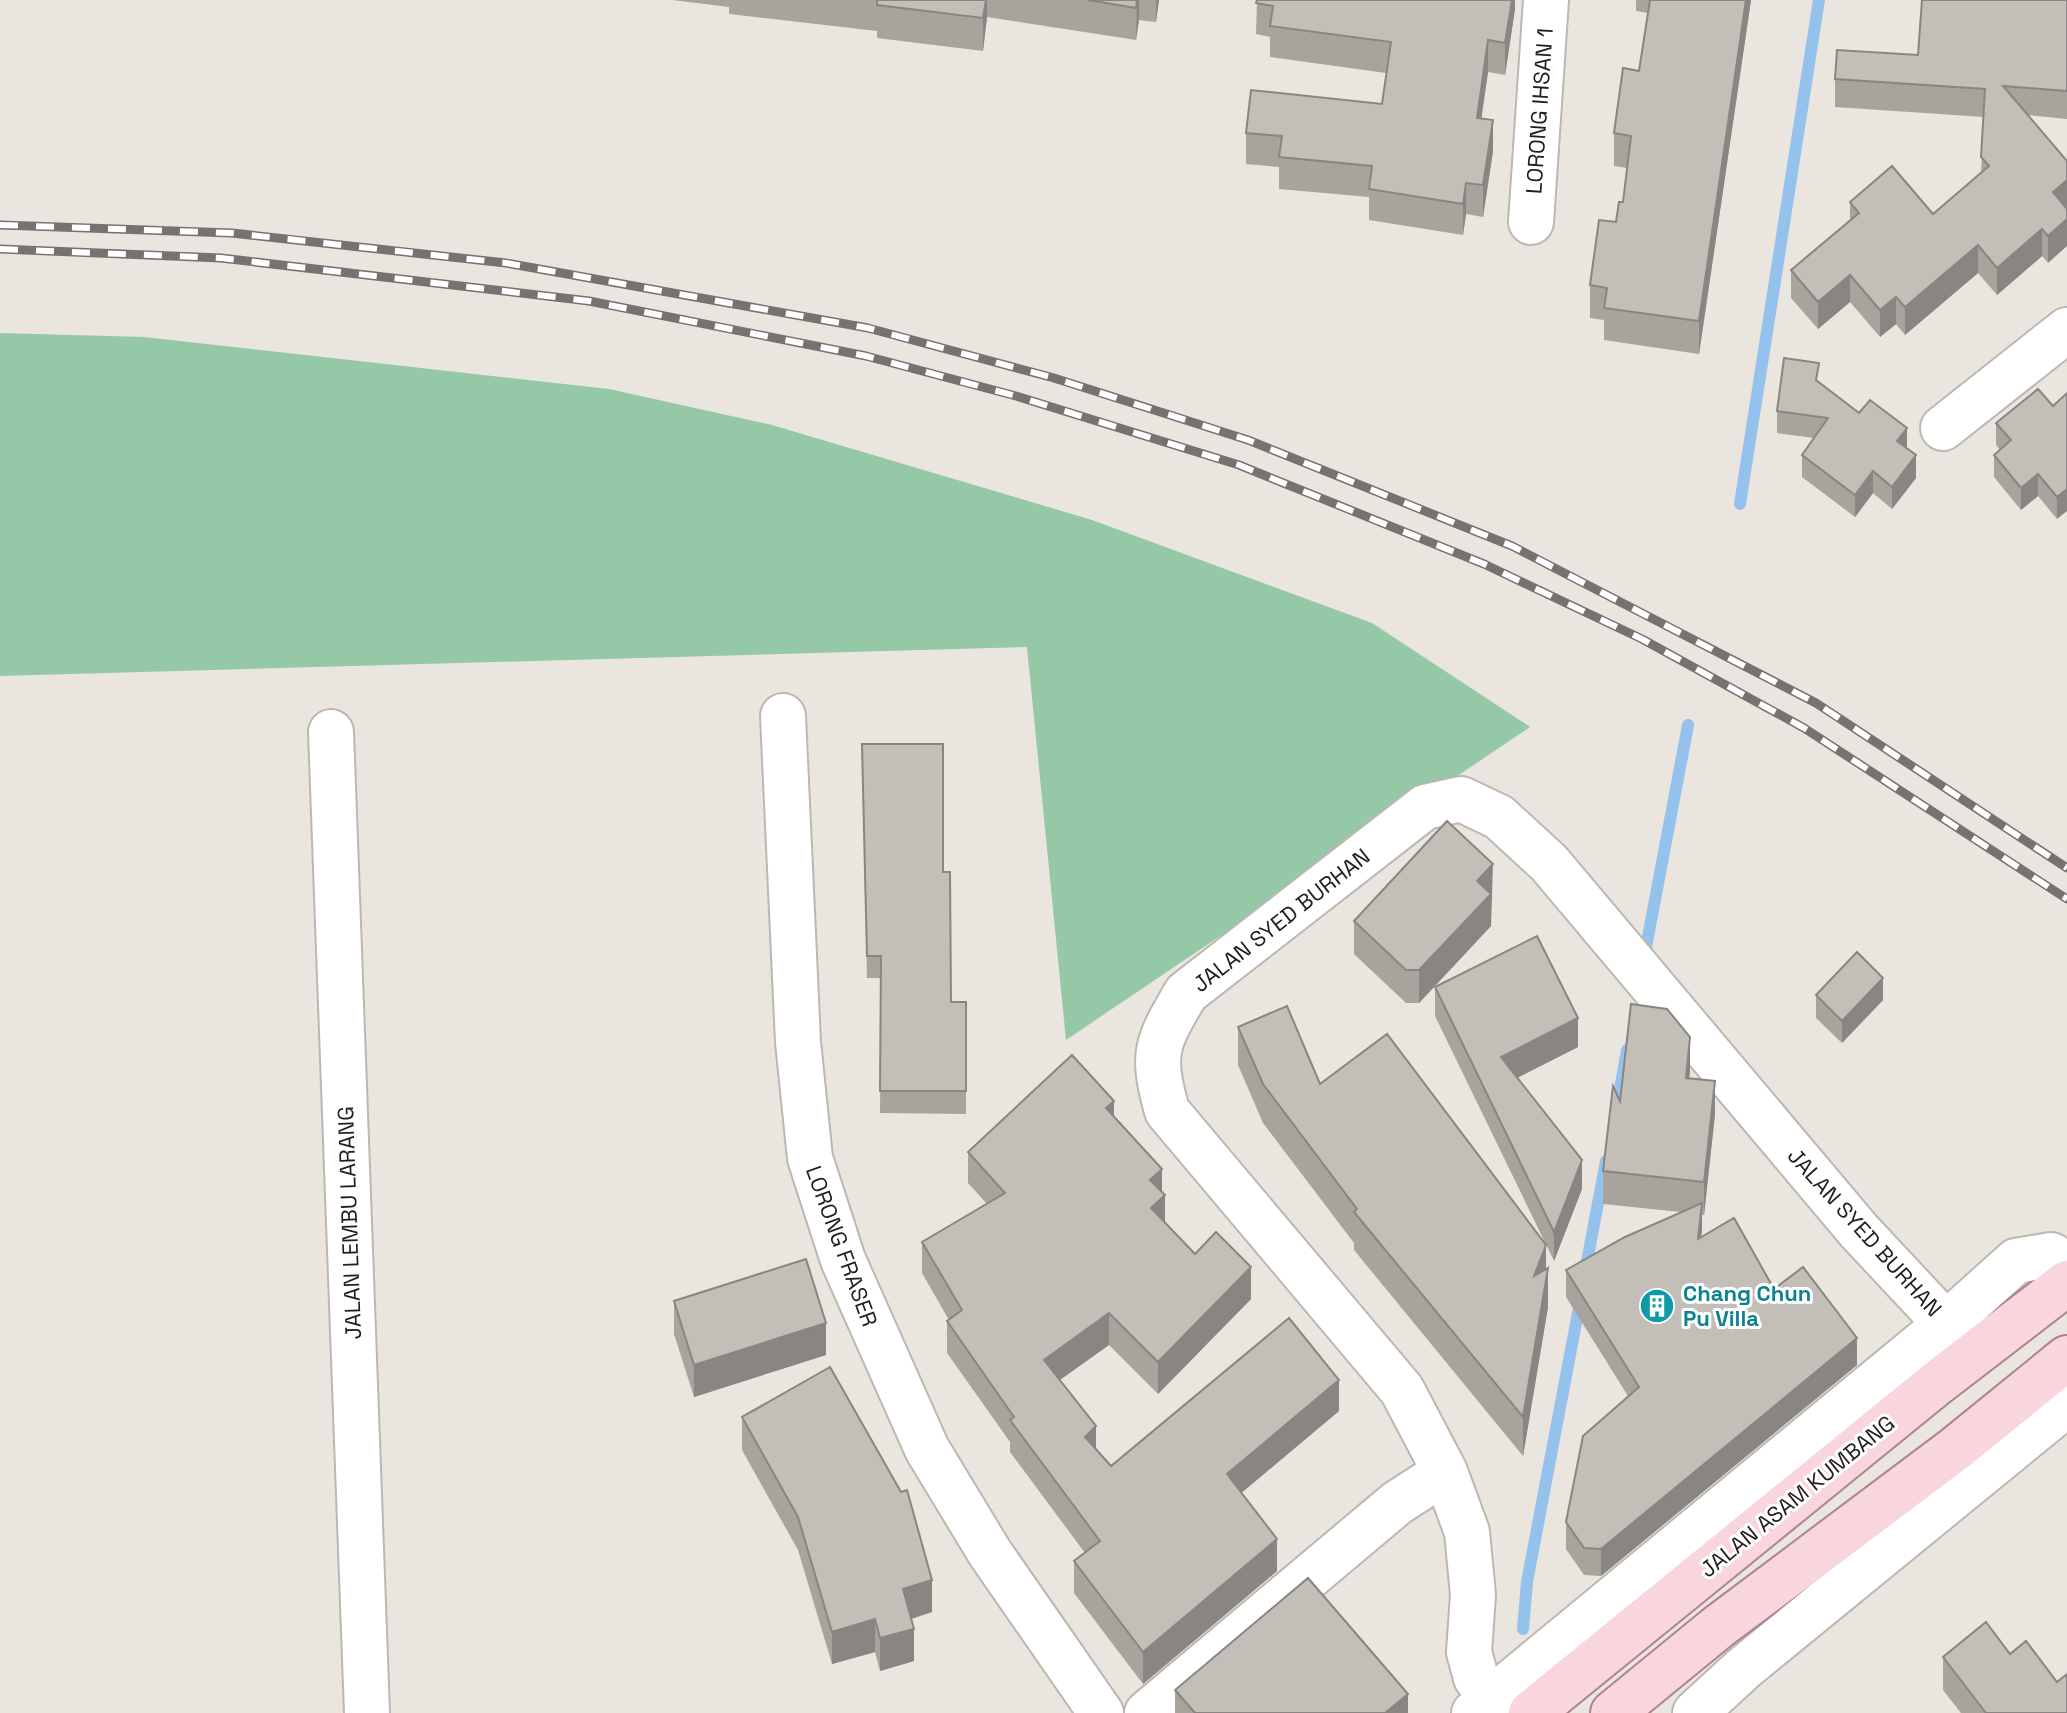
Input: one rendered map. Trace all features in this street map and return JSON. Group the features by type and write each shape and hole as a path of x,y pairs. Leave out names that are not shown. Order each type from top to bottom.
{"main road":[{"name":"JALAN ASAM KUMBANG","path":"1499,1708 1568,1682 1937,1383 2067,1283"},
{"path":"1613,1713 1646,1697 1718,1627 1955,1449 2067,1358"}],"street":[{"name":"LORONG IHSAN 1","path":"1531,222 1546,0"},
{"path":"1943,428 2067,330"},
{"name":"LORONG FRASER","path":"783,716 798,1042 810,1158 843,1260 879,1349 927,1449 990,1553 1101,1713"},
{"name":"JALAN LEMBU LARANG","path":"331,732 367,1713"},
{"name":"JALAN SYED BURHAN","path":"1499,1708 1476,1678 1469,1652 1473,1595 1467,1532 1445,1472 1402,1390 1167,1111 1156,1071 1161,1037 1186,993 1425,807 1461,799 1499,817 1549,863 1859,1231 1946,1324"},
{"path":"1499,1708 2016,1261 2051,1255 2067,1265"},
{"path":"1695,1713 1744,1668 2067,1404"},
{"path":"1147,1713 1397,1503 1445,1472"}],"green space":[{"path":"0,333 144,337 609,389 772,425 1092,520 1372,623 1530,727 1066,1040 1027,647 0,676"}],"building":[{"path":"877,0 986,0 983,18 877,5"},
{"path":"1088,0 1137,0 1136,8"},
{"path":"1257,0 1512,0 1505,43 1488,40 1477,118 1493,120 1483,185 1466,183 1463,204 1369,189 1372,166 1279,157 1282,136 1246,133 1251,90 1382,104 1391,42 1270,26 1273,6 1256,3"},
{"path":"1650,0 1746,0 1699,321 1604,308 1607,288 1590,285 1599,220 1616,222 1619,202 1623,202 1631,136 1614,133 1623,68 1639,71"},
{"path":"1922,0 2067,0 2067,91 2003,86 2067,161 2067,180 2053,192 2067,209 2067,219 2048,236 2042,229 1997,268 1978,245 1905,307 1896,297 1880,310 1850,275 1818,302 1791,270 1859,213 1850,202 1892,166 1933,214 1989,166 1981,157 1985,89 1835,79 1837,50 1918,55"},
{"path":"1784,358 1819,363 1816,380 1859,413 1870,400 1907,428 1897,441 1916,455 1892,487 1873,471 1855,495 1802,455 1828,418 1777,411"},
{"path":"2038,389 2053,406 2067,393 2067,489 2057,497 2038,474 2021,488 1994,455 2011,440 1996,423"},
{"path":"862,744 943,744 943,872 950,872 951,1002 966,1002 966,1091 880,1091 881,956 867,956"},
{"path":"1447,821 1493,864 1477,881 1491,894 1419,970 1406,970 1354,921"},
{"path":"1537,936 1578,1018 1501,1057 1582,1160 1554,1232 1435,987"},
{"path":"1857,952 1883,978 1842,1021 1816,995"},
{"path":"1631,1004 1667,1009 1690,1037 1686,1078 1715,1081 1704,1182 1603,1171 1613,1086 1620,1101"},
{"path":"1287,1006 1320,1084 1387,1034 1546,1245 1534,1276 1548,1268 1523,1417 1354,1212 1357,1209 1263,1084 1238,1027"},
{"path":"1072,1055 1114,1101 1106,1108 1162,1169 1150,1180 1165,1195 1151,1208 1195,1254 1216,1232 1251,1267 1158,1362 1109,1313 1044,1360 1096,1426 1085,1437 1111,1466 1289,1318 1339,1380 1227,1474 1277,1539 1143,1652 1074,1561 1100,1541 1010,1420 1014,1417 947,1321 962,1310 922,1242 1005,1193 968,1152"},
{"path":"1702,1203 1698,1239 1734,1218 1774,1289 1803,1267 1857,1338 1601,1549 1584,1548 1566,1522 1583,1436 1639,1387 1566,1270 1625,1237"},
{"path":"806,1259 826,1323 694,1365 674,1301"},
{"path":"830,1367 901,1492 907,1490 932,1580 903,1589 914,1629 880,1638 875,1619 832,1632 798,1517 742,1417"},
{"path":"1308,1578 1408,1694 1385,1713 1195,1713 1175,1690"},
{"path":"1986,1622 2010,1654 2026,1641 2057,1682 2067,1674 2067,1713 1986,1713 1943,1657"}],"waterway":[{"path":"1740,504 1819,0"},
{"path":"1644,958 1688,725"},
{"path":"1616,1111 1627,1050"},
{"path":"1585,1272 1606,1161"},
{"path":"1523,1629 1527,1582 1580,1302"}],"railway":[{"path":"0,225 232,233 506,263 868,328 1054,378 1248,440 1512,546 1816,703 2067,868"},
{"path":"0,249 221,258 589,301 866,356 1016,396 1239,465 1484,564 1642,639 1804,728 2067,899"}],"place":[{"name":"Chang Chun Pu Villa","path":"1657,1306"}]}
